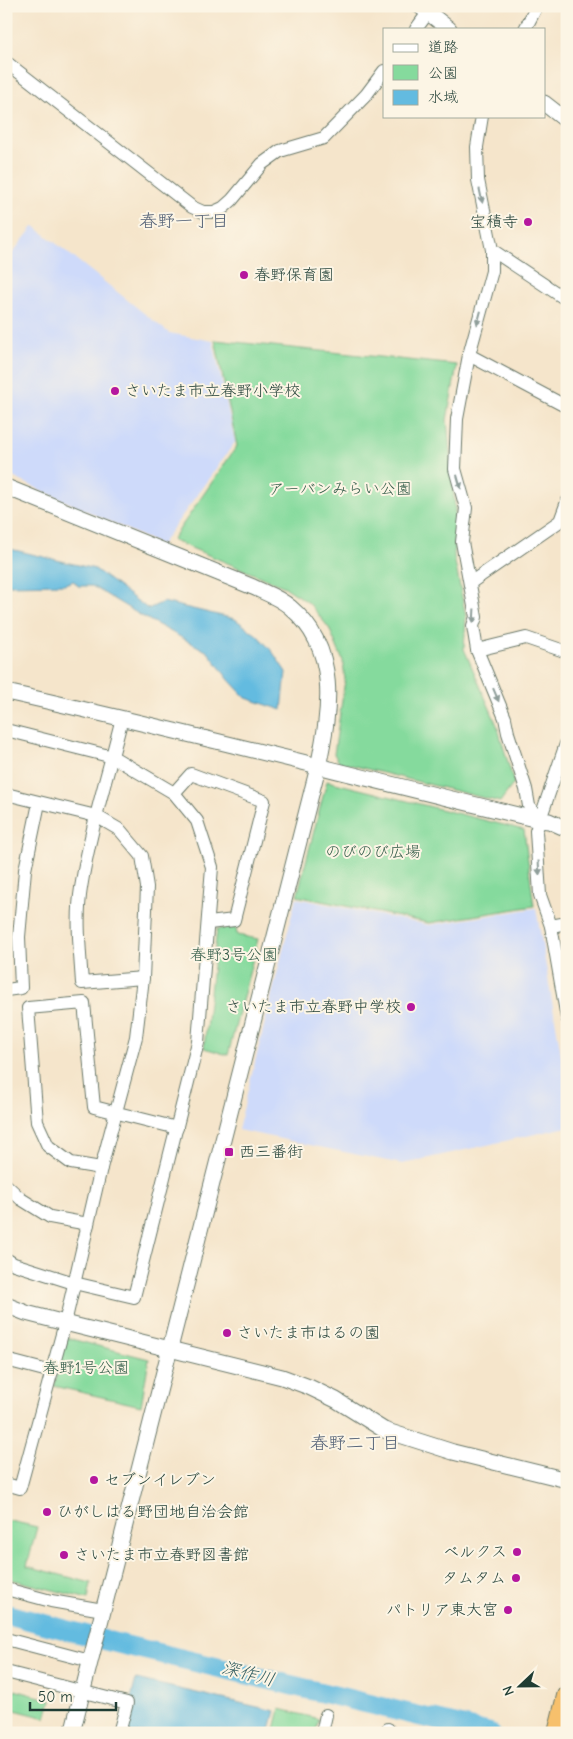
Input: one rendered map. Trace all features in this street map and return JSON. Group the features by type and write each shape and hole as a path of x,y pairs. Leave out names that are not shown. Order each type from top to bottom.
{"highway":[{"path":"558,1733 567,1696"}],"street":[{"path":"526,28 537,6"},
{"path":"417,28 427,8 448,28"},
{"path":"6,62 192,208 203,212 214,212 228,204 262,164 280,151 324,138 366,95 383,72"},
{"path":"546,105 567,121"},
{"path":"482,118 476,147 478,180 492,250 492,271 469,355 457,419 455,469 466,508 462,542 476,617 473,626 477,650 505,718 508,734 526,789 529,806 539,820"},
{"path":"492,250 567,300"},
{"path":"469,355 567,407"},
{"path":"6,487 253,587 289,606 302,618 312,632 320,650 326,668 329,702 326,731 318,767 72,1733"},
{"path":"470,583 563,522 567,502"},
{"path":"477,650 526,638 567,652"},
{"path":"6,692 122,718 318,767 549,821 567,829"},
{"path":"122,718 96,816 81,889 78,938 82,982 143,978"},
{"path":"6,730 113,757 174,793 197,821 212,867 198,1042 134,1297 74,1283 14,1264 6,1259"},
{"path":"567,741 536,831 540,895 551,926 567,1018"},
{"path":"174,793 191,774 264,801 234,920 209,923"},
{"path":"6,794 96,816 120,830 142,856 147,887 143,978 136,1037 101,1168 65,1323 20,1488 6,1484"},
{"path":"6,990 22,988 19,937 25,870 39,803"},
{"path":"551,926 567,923"},
{"path":"101,1168 70,1163 48,1146 37,1122 28,1008 84,1003 94,1107 177,1128"},
{"path":"6,1185 21,1199 50,1217 88,1224"},
{"path":"6,1305 26,1313 282,1377 336,1400 384,1430 490,1462 567,1480"},
{"path":"6,1360 52,1372"},
{"path":"6,1589 102,1613"},
{"path":"6,1639 91,1659"},
{"path":"6,1672 128,1703 119,1733"},
{"path":"322,1733 326,1715"}],"shaded area":[{"name":"さいたま市立春野小学校","path":"34,226 169,333 213,341 235,442 161,545 6,474 6,261"},
{"name":"さいたま市立春野中学校","path":"296,898 429,925 536,908 567,1089 567,1127 402,1164 238,1130"}],"green space":[{"name":"アーバンみらい公園","path":"215,340 457,365 447,420 455,508 454,557 466,617 464,649 497,725 514,783 500,802 339,762 334,754 345,680 343,661 329,628 309,603 285,587 172,540 237,446"},
{"name":"のびのび広場","path":"327,781 524,830 534,906 429,923 297,896"},
{"name":"春野3号公園","path":"236,928 237,935 258,939 228,1055 204,1048 217,929"},
{"name":"春野1号公園","path":"67,1338 149,1359 141,1406 54,1386"},
{"path":"6,1520 37,1527 27,1566 91,1583 88,1599 6,1578"},
{"path":"11,1689 51,1700 46,1718 7,1708"},
{"path":"280,1709 319,1719 315,1733 274,1733"}],"water":[{"path":"6,548 95,569 148,609 163,602 235,619 257,635 272,651 286,672 282,710 246,698 229,680 208,652 92,586 78,586 74,581 64,584 6,585"},
{"path":"136,1679 275,1711 269,1733 122,1733"}],"waterway":[{"name":"深作川","path":"6,1614 120,1644 490,1733"}],"place":[{"name":"宝積寺","path":"528,222"},
{"name":"春野保育園","path":"244,275"},
{"name":"さいたま市立春野小学校","path":"115,391"},
{"name":"さいたま市立春野中学校","path":"411,1007"},
{"name":"西三番街","path":"229,1152"},
{"name":"さいたま市はるの園","path":"227,1333"},
{"name":"セブンイレブン","path":"94,1480"},
{"name":"ひがしはる野団地自治会館","path":"47,1512"},
{"name":"ベルクス","path":"517,1552"},
{"name":"さいたま市立春野図書館","path":"64,1555"},
{"name":"タムタム","path":"516,1578"},
{"name":"パトリア東大宮","path":"508,1610"}],"district":[{"name":"春野一丁目","path":"184,221"},
{"name":"春野二丁目","path":"355,1443"}]}
